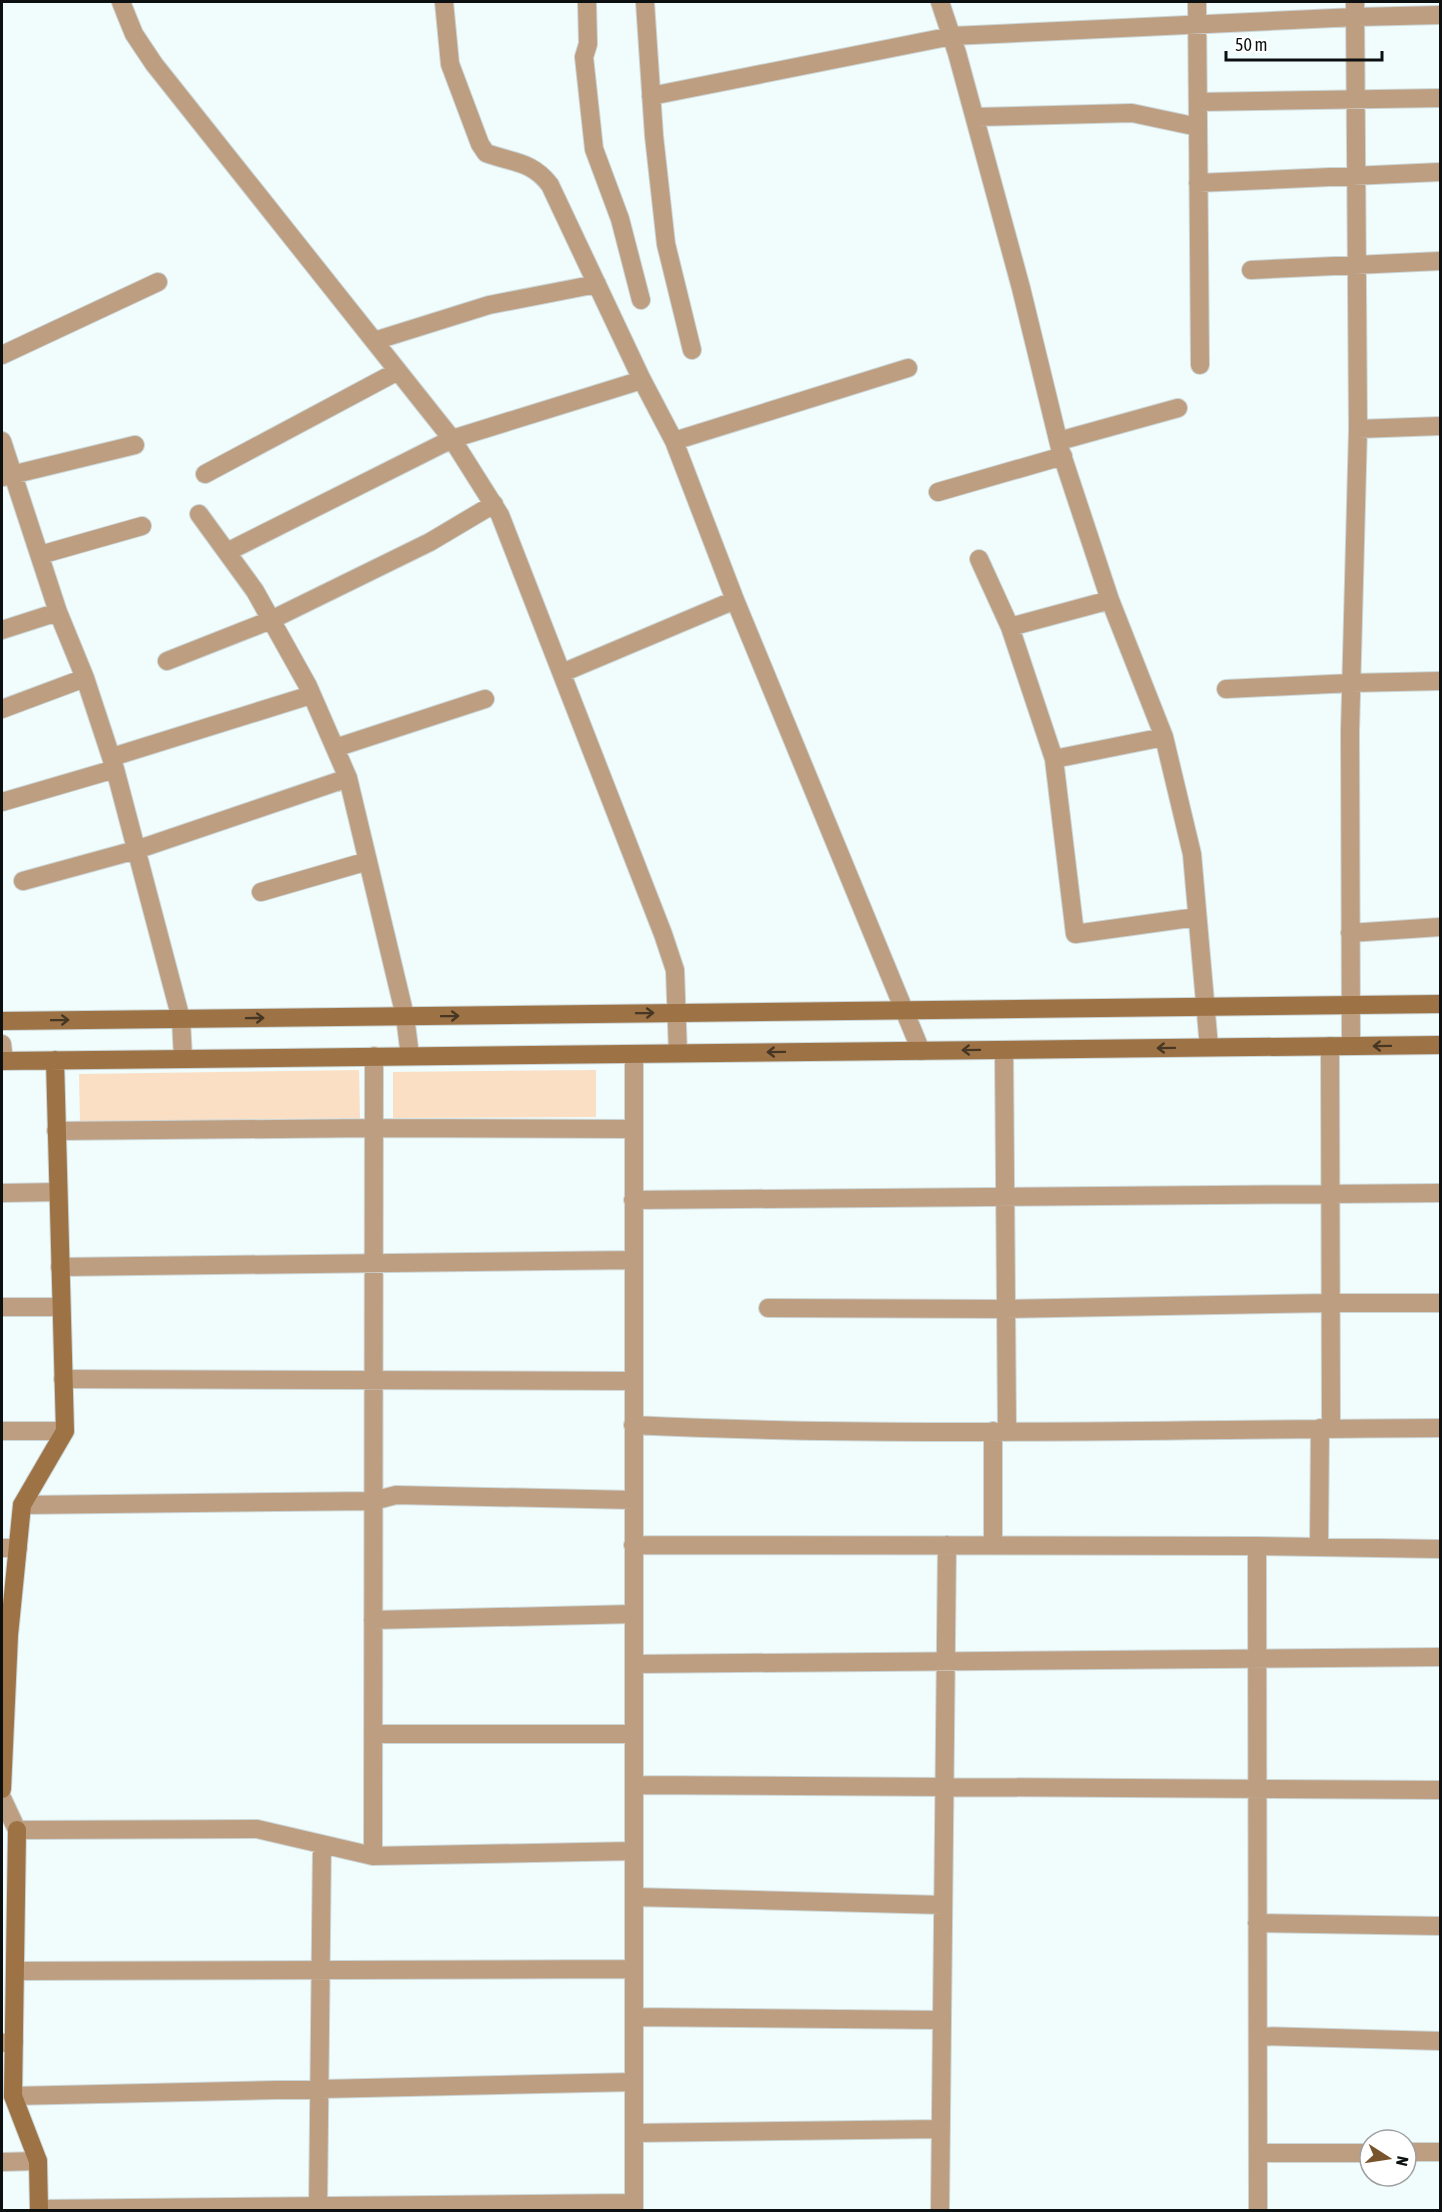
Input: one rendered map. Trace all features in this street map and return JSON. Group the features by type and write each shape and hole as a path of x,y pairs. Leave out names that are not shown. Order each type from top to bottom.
{"street":[{"path":"121,2 134,34 154,64 452,439 500,514 675,970 678,1053"},
{"path":"444,2 450,64 480,144 486,153 529,166 540,172 550,185 642,380 674,441 735,600 921,1051"},
{"path":"587,2 588,44 584,57 594,149 620,219 641,300"},
{"path":"645,2 651,96 666,244 692,350"},
{"path":"940,2 952,36 1022,288 1061,449 1110,600 1164,737 1192,854 1209,1047"},
{"path":"1197,2 1200,365"},
{"path":"651,96 952,36 1198,24 1355,9 1440,15"},
{"path":"1351,1046 1351,683 1358,429 1355,9"},
{"path":"1197,102 1440,98"},
{"path":"975,117 1132,113 1198,127"},
{"path":"1198,183 1440,172"},
{"path":"1251,270 1440,261"},
{"path":"2,355 158,282"},
{"path":"374,341 489,305 597,284"},
{"path":"674,441 908,368"},
{"path":"205,474 398,371"},
{"path":"227,552 452,439 642,380"},
{"path":"938,492 1178,408"},
{"path":"1358,429 1440,426"},
{"path":"2,441 8,476 40,555 58,612 85,678 114,763 181,1019 183,1058"},
{"path":"8,476 135,445"},
{"path":"167,661 272,620 430,542 494,504"},
{"path":"199,514 255,591 272,620 311,695 348,778 405,1016 410,1056"},
{"path":"40,555 142,526"},
{"path":"979,559 1011,627 1054,759 1075,934 1197,917"},
{"path":"562,673 735,600"},
{"path":"1011,627 1110,600"},
{"path":"2,630 58,612"},
{"path":"2,709 85,678"},
{"path":"1226,689 1440,681"},
{"path":"2,802 311,695"},
{"path":"335,748 485,699"},
{"path":"1054,759 1164,737"},
{"path":"23,881 136,850 348,778"},
{"path":"261,892 368,861"},
{"path":"1350,933 1440,927"},
{"path":"2,1021 1440,1004"},
{"path":"2,1055 55,1060 1440,1045"},
{"path":"1319,1547 1330,1303 1329,1046"},
{"path":"993,1545 1006,1309 1004,1050"},
{"path":"2,1798 17,1830 8,1933 15,1971 8,2043 13,2096 38,2161 39,2210 634,2207 634,1054"},
{"path":"373,1857 374,1056"},
{"path":"2,1790 10,1548 22,1505 65,1431 55,1060"},
{"path":"56,1131 373,1128 633,1129"},
{"path":"2,1193 58,1192"},
{"path":"633,1200 1440,1193"},
{"path":"60,1268 634,1260"},
{"path":"768,1308 1006,1309 1440,1303"},
{"path":"2,1307 61,1307"},
{"path":"63,1379 633,1381"},
{"path":"633,1425 736,1430 1000,1431 1440,1428"},
{"path":"2,1431 65,1431"},
{"path":"22,1505 373,1501 396,1496 633,1500"},
{"path":"633,1545 1257,1546 1440,1549"},
{"path":"940,2211 947,1545"},
{"path":"1257,1546 1258,2211"},
{"path":"373,1620 634,1614"},
{"path":"633,1665 1440,1657"},
{"path":"373,1734 634,1734"},
{"path":"634,1785 1440,1790"},
{"path":"17,1830 257,1829 373,1857 634,1851"},
{"path":"318,2208 322,1844"},
{"path":"633,1897 943,1905"},
{"path":"1257,1923 1440,1926"},
{"path":"15,1971 634,1969"},
{"path":"633,2017 942,2020"},
{"path":"1257,2036 1440,2041"},
{"path":"13,2096 634,2082"},
{"path":"634,2133 940,2129"},
{"path":"1418,2152 1440,2152"},
{"path":"1258,2154 1358,2153"},
{"path":"2,2162 38,2161"}],"shaded area":[{"path":"359,1070 360,1118 80,1122 79,1074"},
{"path":"596,1070 596,1117 393,1118 393,1072"}]}
